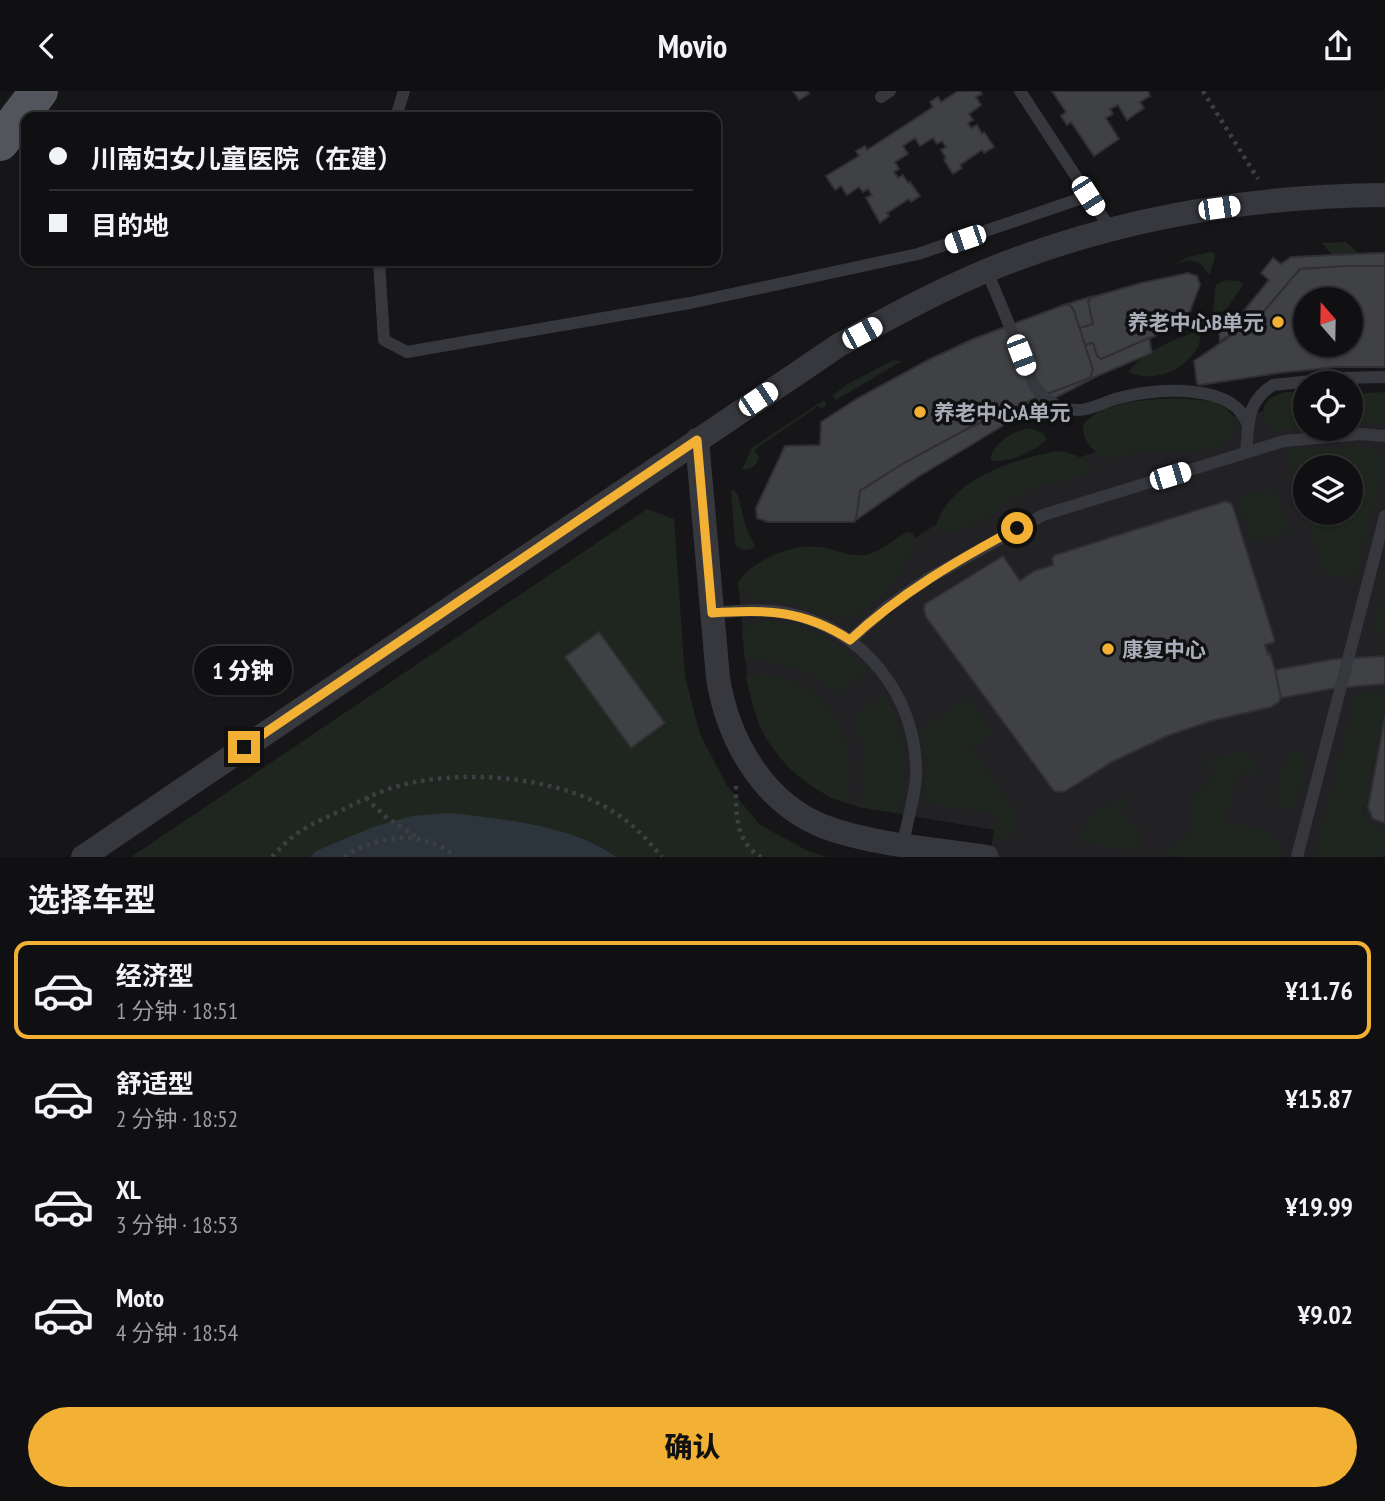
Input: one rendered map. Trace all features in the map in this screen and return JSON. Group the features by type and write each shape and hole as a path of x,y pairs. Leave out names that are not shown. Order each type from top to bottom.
{"main road":[{"path":"23,112 39,91"},
{"path":"0,142 21,115"}],"street":[{"path":"83,857 839,345 931,295 987,271 1065,243 1193,211 1272,201 1385,195"},
{"path":"697,440 718,678 731,730 747,760 764,782 793,809 823,826 860,837 987,857"}],"lane":[{"path":"398,112 404,91"},
{"path":"1020,91 1111,230"},
{"path":"379,266 383,340 407,352 690,303 918,254 1088,196"},
{"path":"987,271 1030,377 1038,391 1056,406 1077,410 1159,391 1202,393 1232,402 1241,409 1248,426"},
{"path":"1246,452 1248,426 1255,400 1273,385 1384,377"},
{"path":"850,640 887,607 929,578 1031,520 1292,440 1361,434 1385,436"},
{"path":"1297,857 1385,516"},
{"path":"712,613 763,610 786,612 822,624 850,640 873,660 892,686 912,734 916,776 903,844"}],"path":[{"path":"1203,91 1272,201"},
{"path":"747,760 736,784 736,819 743,839 761,857"},
{"path":"272,857 302,828 366,798 393,788 459,776 533,782 601,804 623,818 646,838 662,857"},
{"path":"366,798 387,818 456,857"},
{"path":"344,857 386,839 419,838"}],"shaded area":[{"path":"1346,242 1358,253 1385,254 1333,256 1322,243"},
{"path":"1214,253 1215,257 1210,274 1198,262 1185,261 1176,264 1188,257"},
{"path":"1226,280 1239,281 1243,285 1228,307 1212,319 1216,285"},
{"path":"1198,332 1201,334 1193,355 1174,370 1151,376 1139,376 1129,372 1141,359 1159,347"},
{"path":"893,360 902,361 836,400 832,396 848,384"},
{"path":"1293,392 1293,429 1273,431 1264,418 1264,407 1278,394"},
{"path":"1385,392 1385,423 1363,424 1363,393"},
{"path":"1178,398 1212,402 1225,408 1231,414 1235,427 1228,440 1203,451 1141,451 1109,458 1098,453 1087,442 1083,425 1101,411 1127,403"},
{"path":"824,400 827,405 821,409 818,406 754,450 759,457 757,463 751,468 742,469 752,448"},
{"path":"1363,403 1385,403 1385,857 990,857 994,830 859,807 831,798 786,765 766,739 749,691 738,582 869,569 932,527 983,500 1073,460 1103,449 1220,418 1293,407 1293,441 1363,441"},
{"path":"1030,428 1043,433 1047,439 1020,456 1004,461 990,460 995,448 1005,438"},
{"path":"1360,446 1377,452 1383,471 1354,578 1325,574 1310,525 1363,525 1363,455 1293,455 1293,473 1286,450"},
{"path":"1058,451 1078,456 1092,470 1079,477 1029,489 971,525 937,532 936,525 944,509 955,495 970,483 1022,459"},
{"path":"1266,489 1276,494 1289,531 1252,543 1238,498"},
{"path":"734,490 738,495 746,528 755,546 747,550 735,544 731,491"},
{"path":"647,509 674,519 685,677 700,734 726,784 760,825 808,851 827,857 131,857"},
{"path":"907,532 913,533 915,538 907,561 898,575 877,599 853,615 829,615 796,604 756,599 738,589 738,582 754,566 786,550 810,546 864,555 881,549"},
{"path":"1385,582 1385,630 1372,634"},
{"path":"765,621 794,625 821,636 834,643 868,671 836,694 815,678 794,667 771,662 745,661 742,631 748,626"},
{"path":"766,674 809,691 824,703 836,719 844,737 848,757 849,779 845,803 824,794 790,769 766,736 757,718 746,676"},
{"path":"1385,691 1385,708 1362,811 1370,824 1385,828 1385,851 1378,857 1314,857 1357,692"},
{"path":"885,695 897,724 903,753 903,782 898,813 859,807 865,772 861,739 852,717"},
{"path":"967,698 993,733 971,748 1017,814 1015,829 1007,837 993,840 996,814 924,803 927,766 921,730"},
{"path":"1238,751 1254,759 1259,776 1238,771 1225,822 1270,835 1280,848 1282,857 1181,857 1160,854 1190,832 1193,799 1214,775 1210,765 1198,763"},
{"path":"1290,753 1303,755 1307,763 1295,805 1283,809 1277,799 1278,785 1286,758"},
{"path":"1127,795 1122,814 1140,831 1140,851 1083,843 1084,826 1089,819"},
{"path":"449,813 536,825 579,837 616,857 310,857 316,851 373,827 412,816"}],"building":[{"path":"793,91 807,91 809,94 799,100"},
{"path":"958,91 980,91 982,94 976,97 981,105 969,114 973,120 968,123 971,128 977,125 994,147 984,153 982,150 960,165 962,168 953,174 944,160 946,158 941,150 946,147 942,141 937,144 933,138 920,146 915,138 903,146 908,154 895,162 899,169 894,172 898,178 903,175 920,196 911,202 909,199 887,213 889,216 880,223 866,198 872,195 868,189 863,192 859,187 847,195 841,186 835,190 826,176 859,156 856,151 865,146 867,150 933,107 930,102 938,97 941,102"},
{"path":"1052,91 1148,91 1150,96 1140,102 1144,108 1127,120 1118,105 1110,109 1113,114 1106,118 1119,139 1094,156 1071,122 1067,125 1061,116 1066,112"},
{"path":"1385,253 1385,266 1300,269 1260,316 1220,341 1218,325 1222,321 1230,328 1269,280 1261,273 1273,258 1281,264 1291,257"},
{"name":"养老中心B单元","path":"1385,266 1385,367 1335,367 1197,384 1194,361 1260,316 1300,269"},
{"path":"1188,273 1197,276 1200,285 1186,322 1104,359 1097,356 1093,343 1085,345 1079,328 1093,324 1089,298"},
{"path":"1093,296 1088,301 1093,324 1079,328 1072,307 1064,305"},
{"name":"养老中心A单元","path":"1070,305 1074,311 1093,370 1090,378 967,429 904,463 860,491 858,515 854,522 768,522 757,518 756,508 785,446 820,445 821,422 858,398 973,339"},
{"path":"1149,338 1152,353 1097,376 1009,422 918,477 856,520 860,491 904,463 967,429 1090,378 1093,370 1085,345 1093,343 1097,356 1101,359"},
{"name":"康复中心","path":"1226,501 1232,504 1274,638 1274,642 1265,645 1282,693 1279,702 1271,707 1211,721 1167,736 1112,762 1064,792 1054,791 926,617 925,604 1003,556 1020,581 1034,571 1053,565 1052,558 1055,555"},
{"path":"599,632 665,723 631,748 565,657"},
{"path":"1385,656 1385,684 1336,688 1281,698 1275,670 1334,659"},
{"path":"1385,716 1385,823 1373,819 1368,808"}],"place":[{"name":"养老中心B单元","path":"1278,322"},
{"name":"养老中心A单元","path":"920,412"},
{"name":"康复中心","path":"1108,649"}],"route":[{"path":"244,747 697,440 712,613 748,610 786,612 822,624 850,640 887,607 929,578 1017,528"}]}
